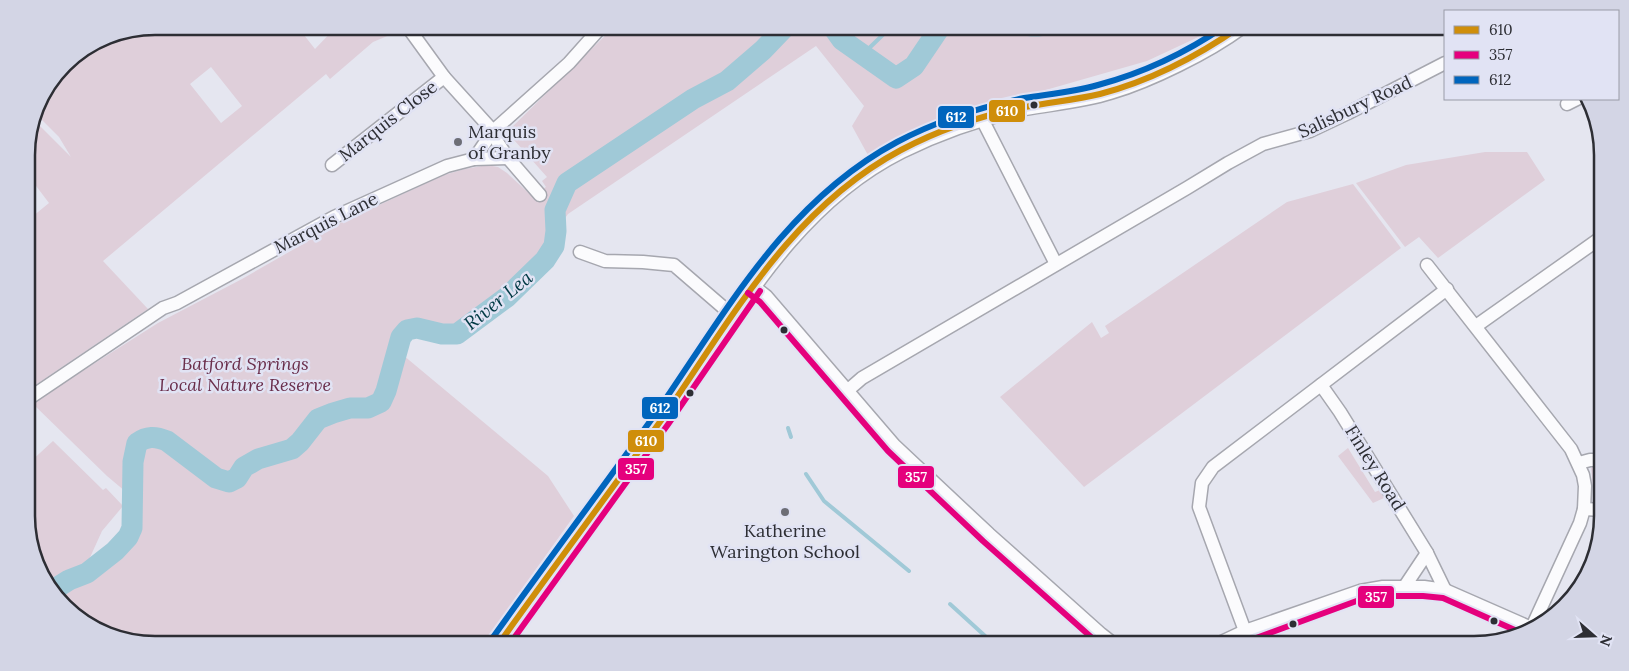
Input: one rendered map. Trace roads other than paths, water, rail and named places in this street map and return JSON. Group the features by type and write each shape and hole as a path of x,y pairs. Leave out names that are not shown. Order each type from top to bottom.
{"main road":[{"path":"505,636 662,418 766,267 802,225 833,195 878,162 948,130 1023,108 1110,91 1191,56 1230,35"}],"street":[{"path":"414,35 444,77 493,131 508,158 540,196"},
{"path":"474,159 493,131 568,63 594,35"},
{"name":"Salisbury Road","path":"847,391 862,378 1187,188 1228,162 1263,144 1310,131 1348,114 1444,64"},
{"name":"Marquis Close","path":"332,165 444,77"},
{"path":"982,119 1056,264"},
{"name":"Marquis Lane","path":"35,395 163,308 177,303 334,217 447,166 474,159 508,158"},
{"path":"1476,326 1594,243"},
{"path":"580,252 605,261 643,262 674,266 732,314"},
{"path":"1427,265 1571,449 1579,463 1585,486 1584,509 1580,523 1537,618"},
{"path":"753,286 766,296 894,446 1104,636"},
{"path":"1245,631 1199,507 1202,483 1213,466 1447,289"},
{"name":"Finley Road","path":"1321,385 1340,412 1427,553 1445,590"},
{"path":"1579,463 1594,460"},
{"path":"1584,509 1594,510"},
{"path":"1404,586 1427,553"},
{"path":"1233,636 1360,591 1404,586 1445,590 1524,625"}],"waterway":[{"name":"River Lea","path":"58,587 87,573 115,551 128,537 132,528 133,462 137,443 151,438 167,441 216,478 229,482 237,478 244,467 258,459 292,449 318,419 350,408 368,408 381,402 386,391 401,337 407,330 417,328 442,334 457,334 507,297 545,260 554,246 556,231 555,210 567,183 693,99 727,81 777,35"},
{"name":"River Lea","path":"838,35 842,40 896,78 914,66 935,35"},
{"path":"862,55 883,35"},
{"path":"788,428 791,437"},
{"path":"806,474 824,501 909,571"},
{"path":"950,604 985,636"}],"place":[{"name":"Marquis of Granby","path":"458,142"},
{"name":"Katherine Warington School","path":"785,512"}],"park label":[{"name":"Batford Springs Local Nature Reserve","path":"245,374"}]}
